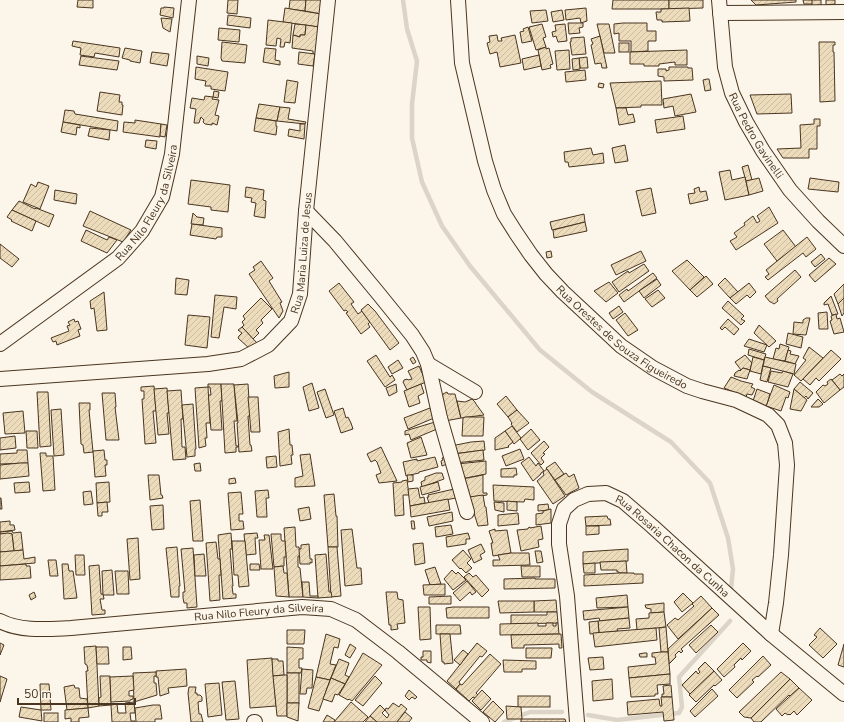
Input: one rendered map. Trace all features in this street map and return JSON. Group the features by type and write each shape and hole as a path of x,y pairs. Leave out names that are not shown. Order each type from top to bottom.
{"street":[{"name":"Rua Nilo Fleury da Silveira","path":"0,344 118,258 142,231 162,197 172,154 189,0"},
{"name":"Rua Maria Luiza de Jesus","path":"0,378 208,364 241,359 268,345 290,321 300,294 306,211 328,0"},
{"name":"Rua Orestes de Souza Figueiredo","path":"458,0 462,63 485,161 494,190 504,214 531,255 563,292 621,346 646,364 687,386 736,400 768,416 778,425 785,442 787,465 781,555 771,634"},
{"path":"719,6 844,12"},
{"name":"Rua Pedro Gavinelli","path":"719,6 725,67 732,94 746,122 763,151 790,190 818,221 844,246"},
{"path":"306,211 334,241 401,320 423,352 428,364 440,418 467,512"},
{"path":"428,364 475,392"},
{"name":"Rua Rosaria Chacon da Cunha","path":"576,722 567,596 559,544 559,524 564,509 574,500 588,494 606,493 623,501 771,634 844,694"},
{"name":"Rua Nilo Fleury da Silveira","path":"0,621 8,626 32,629 71,628 302,607 331,609 356,620 398,652 482,722"}],"building":[{"path":"78,0 93,0 93,8 77,7"},
{"path":"228,0 238,0 237,14 227,13"},
{"path":"290,0 306,0 305,11 289,9"},
{"path":"306,0 323,0 321,14 305,11"},
{"path":"613,0 669,0 669,9 612,9"},
{"path":"669,0 703,0 703,8 669,9"},
{"path":"751,0 796,0 796,2 756,5"},
{"path":"803,0 812,0 813,4 804,4"},
{"path":"812,0 821,0 821,5 812,6"},
{"path":"826,0 835,0 835,4 826,5"},
{"path":"161,8 174,8 173,18 160,15"},
{"path":"285,8 321,14 319,27 283,22"},
{"path":"586,8 587,21 581,23 580,18 566,20 565,10"},
{"path":"689,8 690,21 662,22 662,20 657,20 656,12 661,12 661,9"},
{"path":"546,10 548,21 532,23 530,11"},
{"path":"562,10 564,20 553,22 551,12"},
{"path":"228,15 251,18 250,28 227,25"},
{"path":"161,18 172,19 170,32 163,28"},
{"path":"268,20 292,23 290,43 285,42 284,47 280,47 281,39 277,38 276,46 266,45"},
{"path":"568,23 583,23 583,27 579,28 580,33 569,34"},
{"path":"647,23 647,31 656,31 656,41 648,41 648,51 631,52 631,41 619,41 619,33 614,34 614,24"},
{"path":"295,24 306,25 305,35 300,35 300,37 293,35"},
{"path":"542,24 546,37 543,38 546,47 536,50 529,27"},
{"path":"565,24 567,41 558,42 556,36 553,37 552,32 556,31 555,25"},
{"path":"597,24 609,24 615,53 604,53"},
{"path":"306,25 319,27 316,54 313,54 313,51 292,48 293,35 300,37 300,35 305,35"},
{"path":"528,27 532,41 522,43 520,32 524,31 523,29"},
{"path":"219,28 240,30 239,42 218,40"},
{"path":"497,35 498,41 502,41 501,38 515,35 521,63 500,67 497,52 490,54 487,43 490,42 489,36"},
{"path":"600,36 607,68 602,68 601,63 595,64 591,39"},
{"path":"584,37 586,54 572,55 570,42 571,38"},
{"path":"73,41 120,48 119,57 95,53 94,57 80,55 81,48 72,46"},
{"path":"222,42 247,45 245,63 222,61"},
{"path":"819,42 835,42 835,45 833,45 833,52 835,101 820,102"},
{"path":"619,43 629,43 629,52 619,52"},
{"path":"546,47 546,49 549,48 553,64 550,65 551,68 542,70 538,50"},
{"path":"125,48 142,51 140,63 122,58"},
{"path":"265,48 276,49 275,60 280,61 280,65 263,62"},
{"path":"569,50 570,69 557,70 555,51"},
{"path":"687,50 687,65 675,65 675,62 659,64 659,66 630,64 630,52"},
{"path":"152,52 169,54 167,66 150,63"},
{"path":"299,52 315,54 313,66 298,64"},
{"path":"539,55 541,66 524,70 522,59"},
{"path":"81,56 119,61 117,70 79,65"},
{"path":"197,56 209,58 208,66 197,64"},
{"path":"587,57 588,68 580,68 579,58"},
{"path":"579,58 580,69 573,70 572,59"},
{"path":"196,67 228,72 225,91 211,89 211,86 205,86 206,81 195,79"},
{"path":"669,67 692,68 693,80 664,81 664,77 658,76 658,69 666,69 666,71 669,70"},
{"path":"585,70 586,80 566,82 565,72"},
{"path":"709,79 711,90 705,91 703,80"},
{"path":"287,80 298,82 295,103 284,102"},
{"path":"661,81 662,105 641,105 641,107 616,108 610,83"},
{"path":"599,83 604,84 603,88 598,87"},
{"path":"214,91 219,92 218,98 213,97"},
{"path":"100,92 120,95 119,102 122,102 123,105 122,115 97,111"},
{"path":"691,94 696,112 675,116 673,106 664,108 663,99"},
{"path":"791,94 792,113 757,114 750,95"},
{"path":"205,96 213,97 212,99 219,100 215,115 219,116 217,125 212,123 212,125 205,124 201,117 199,123 194,123 196,109 190,108 192,98 204,100"},
{"path":"259,104 280,107 277,121 256,118"},
{"path":"280,107 290,108 288,119 306,122 305,124 277,121"},
{"path":"616,108 626,108 628,115 633,114 635,122 619,125"},
{"path":"65,110 74,111 75,114 118,121 117,131 63,122"},
{"path":"683,116 685,129 657,133 655,120"},
{"path":"256,118 276,121 276,135 254,131"},
{"path":"814,119 820,119 820,126 817,126 817,149 809,149 809,158 783,158 777,149 801,148 800,125 814,124"},
{"path":"135,120 161,124 160,137 123,132 124,122 135,123"},
{"path":"63,122 80,125 80,128 77,127 76,135 61,132"},
{"path":"161,124 167,125 165,137 160,136"},
{"path":"300,124 305,124 304,139 288,136 289,129 300,131"},
{"path":"90,128 110,130 109,140 88,136"},
{"path":"146,140 157,141 156,149 145,147"},
{"path":"625,145 628,161 615,163 612,148"},
{"path":"591,148 593,155 603,153 604,163 569,167 568,162 565,162 564,152"},
{"path":"748,165 752,180 746,181 742,167"},
{"path":"730,170 732,180 745,177 749,195 725,200 719,172"},
{"path":"759,178 763,191 749,195 746,181"},
{"path":"810,178 839,182 838,192 808,189"},
{"path":"191,180 230,185 228,212 211,210 211,207 188,204"},
{"path":"38,182 49,186 40,209 23,202 31,184 36,187"},
{"path":"246,187 264,190 263,200 266,201 265,218 254,216 256,203 251,202 252,198 245,197"},
{"path":"699,187 700,192 706,191 708,200 690,204 688,194 695,193 694,189"},
{"path":"651,188 656,213 642,216 636,191"},
{"path":"55,190 77,194 76,204 54,200"},
{"path":"19,201 35,209 36,208 54,215 49,227 12,210"},
{"path":"769,207 778,223 736,250 730,241 737,237 734,233 745,225 744,223 753,216 757,223 760,221 757,216"},
{"path":"12,210 36,221 32,231 11,221 12,220 7,217"},
{"path":"90,211 131,230 123,242 83,226"},
{"path":"193,213 197,217 204,218 203,225 191,224"},
{"path":"584,214 585,222 552,230 550,222"},
{"path":"585,222 587,231 554,238 553,230"},
{"path":"192,224 222,228 222,237 217,237 216,239 190,235"},
{"path":"86,230 107,240 109,237 117,240 107,253 81,241"},
{"path":"783,230 796,247 777,261 764,244"},
{"path":"807,237 816,249 806,257 803,253 768,280 765,277 769,274 766,270"},
{"path":"0,244 19,259 12,267 0,258"},
{"path":"551,251 552,257 547,258 546,252"},
{"path":"641,251 646,261 616,275 611,265"},
{"path":"821,254 825,259 815,267 811,262"},
{"path":"829,258 836,264 815,282 809,275"},
{"path":"687,260 704,277 690,290 672,271"},
{"path":"261,261 273,278 269,281 282,302 280,303 283,311 279,318 249,274 255,270 253,267"},
{"path":"644,264 649,271 619,292 612,282 628,271 629,273"},
{"path":"795,270 801,277 777,299 778,301 774,304 770,302 765,296"},
{"path":"653,273 657,278 624,302 619,295 627,289 628,291"},
{"path":"706,276 713,284 697,297 690,290"},
{"path":"176,278 189,280 187,295 175,294"},
{"path":"725,278 738,292 730,298 718,285"},
{"path":"657,279 661,285 644,298 639,291"},
{"path":"609,282 618,293 606,302 594,291"},
{"path":"339,283 354,302 351,304 358,314 362,311 370,322 368,324 370,327 361,334 346,313 348,312 346,310 344,311 329,291"},
{"path":"749,283 756,292 750,298 747,295 736,304 730,298"},
{"path":"844,284 844,298 838,304 834,294"},
{"path":"658,290 665,298 652,307 645,299"},
{"path":"104,292 107,330 97,331 94,308 91,309 90,301"},
{"path":"215,295 237,297 236,309 224,307 219,338 211,337"},
{"path":"831,296 838,314 832,315 828,304 824,305 824,303"},
{"path":"261,298 272,309 261,320 263,323 256,330 259,333 253,339 242,327 244,325 242,322 245,319 243,316"},
{"path":"844,298 844,313 842,316 838,304"},
{"path":"728,301 744,316 741,319 745,321 741,325 722,308"},
{"path":"368,304 399,343 390,350 361,310"},
{"path":"619,306 623,312 613,319 609,313"},
{"path":"827,312 828,329 819,329 818,313"},
{"path":"625,313 638,330 628,336 616,320"},
{"path":"836,314 837,319 840,318 844,332 834,334 830,321 832,320 831,316"},
{"path":"188,315 210,317 207,348 185,345"},
{"path":"810,318 806,335 793,334 794,322 803,323 803,320"},
{"path":"74,319 75,322 78,321 81,329 78,330 80,336 57,345 56,341 53,342 51,338 69,331 67,326 70,325 68,322"},
{"path":"728,319 739,329 734,335 725,327 722,330 720,328"},
{"path":"759,325 776,341 769,347 754,333"},
{"path":"242,327 257,343 251,350 238,338 242,333 238,330"},
{"path":"788,333 803,337 801,348 786,344"},
{"path":"749,339 767,345 764,352 744,346"},
{"path":"780,344 789,347 785,361 773,359 776,348 779,349"},
{"path":"809,347 823,358 801,381 794,375 806,360 803,358"},
{"path":"749,349 766,354 764,360 748,355"},
{"path":"788,350 791,351 790,354 799,356 795,364 785,361"},
{"path":"831,350 841,359 819,381 816,378 810,385 803,379"},
{"path":"376,355 390,377 392,375 395,380 385,387 367,361"},
{"path":"745,355 752,363 750,370 743,368 741,370 735,362"},
{"path":"413,357 416,362 413,364 410,359"},
{"path":"753,357 764,360 761,374 750,371"},
{"path":"765,357 796,364 794,374 763,366"},
{"path":"398,360 403,368 392,374 388,367"},
{"path":"419,366 426,382 407,390 403,382 407,379 412,379 408,371"},
{"path":"763,366 771,368 767,382 760,380"},
{"path":"743,368 750,370 747,379 734,376 735,373"},
{"path":"771,371 782,373 783,371 793,374 788,387 768,382"},
{"path":"289,372 289,387 275,388 274,376"},
{"path":"840,374 842,376 844,374 844,387 840,390 832,380"},
{"path":"731,377 753,384 751,387 755,389 752,395 747,394 746,397 724,388"},
{"path":"831,379 840,390 824,403 816,392 823,385 825,386 828,384 827,382"},
{"path":"800,382 813,393 808,399 806,396 804,398 794,389"},
{"path":"312,383 319,408 309,411 303,387"},
{"path":"208,384 221,384 222,401 220,401 222,430 211,430 208,395 211,395"},
{"path":"221,384 234,384 237,421 234,421 236,446 239,446 236,447 236,452 225,453"},
{"path":"248,384 250,416 248,416 250,445 252,451 239,452 234,385"},
{"path":"396,384 397,392 389,396 386,388"},
{"path":"421,384 424,393 418,396 420,403 409,407 404,391"},
{"path":"774,385 790,392 788,398 786,397 781,411 766,406"},
{"path":"154,386 156,411 153,411 156,443 145,444 142,399 144,399 144,391 141,391 141,387"},
{"path":"208,387 210,423 206,423 206,446 199,448 195,388"},
{"path":"167,388 169,434 158,435 154,389"},
{"path":"325,389 334,415 326,418 317,392"},
{"path":"757,389 770,394 766,407 753,401"},
{"path":"794,389 807,400 801,411 790,409"},
{"path":"181,390 183,419 181,419 182,447 185,447 186,459 173,460 167,391"},
{"path":"37,392 48,392 51,446 40,447"},
{"path":"447,392 448,394 455,394 461,418 445,421 440,396"},
{"path":"102,393 115,393 119,440 106,440"},
{"path":"506,396 517,410 508,417 497,404"},
{"path":"248,397 258,397 260,432 251,432"},
{"path":"472,399 484,415 461,418 457,401 465,402"},
{"path":"818,399 823,404 819,407 811,407"},
{"path":"79,403 90,403 89,410 93,452 84,453 83,445 81,444"},
{"path":"193,404 196,449 195,456 187,457 182,405"},
{"path":"343,408 346,418 348,417 353,429 341,433 334,411"},
{"path":"430,408 434,418 408,429 404,418"},
{"path":"61,409 64,455 54,456 51,410"},
{"path":"517,410 529,423 517,432 508,417"},
{"path":"23,411 25,433 5,434 3,413"},
{"path":"484,417 483,436 462,436 463,418"},
{"path":"435,422 437,429 411,440 409,434 405,435 405,431"},
{"path":"512,426 521,438 514,444 505,431"},
{"path":"289,429 290,445 292,445 293,455 291,455 292,464 280,466 278,432"},
{"path":"531,429 540,440 528,450 520,439"},
{"path":"26,431 37,431 38,448 27,448"},
{"path":"505,431 513,442 508,446 509,447 495,450 495,438"},
{"path":"15,436 16,448 0,450 0,438"},
{"path":"421,437 427,455 411,458 407,443"},
{"path":"484,441 485,450 453,454 451,446"},
{"path":"544,441 549,447 543,453 545,454 541,458 544,462 541,465 531,453"},
{"path":"381,447 397,481 379,483 376,475 381,473 377,462 375,460 371,462 367,454"},
{"path":"520,449 524,459 506,466 502,456"},
{"path":"17,450 27,450 28,463 0,464 0,454 17,453"},
{"path":"104,450 105,460 107,460 107,465 105,465 106,476 95,477 93,451"},
{"path":"483,450 484,460 455,463 454,454"},
{"path":"40,453 46,453 46,456 53,456 55,490 43,491"},
{"path":"310,454 315,486 295,487 295,478 303,476 300,455"},
{"path":"276,456 277,467 267,468 266,457"},
{"path":"435,457 438,467 406,476 403,462"},
{"path":"445,457 447,464 442,466 442,458"},
{"path":"529,457 536,466 538,463 544,471 533,481 521,463"},
{"path":"486,461 486,474 461,479 457,464"},
{"path":"555,462 564,474 555,480 546,468"},
{"path":"28,463 29,476 0,479 0,465"},
{"path":"200,463 201,471 195,471 194,464"},
{"path":"516,468 517,475 514,475 514,477 501,477 501,469"},
{"path":"547,469 565,496 553,504 537,481 544,475 543,472"},
{"path":"436,473 442,473 444,479 422,487 421,482 425,480 425,477"},
{"path":"566,473 569,477 574,474 579,488 566,495 555,480"},
{"path":"148,475 159,475 161,495 163,498 150,500"},
{"path":"407,475 413,475 413,481 408,482"},
{"path":"483,475 483,493 487,493 487,495 467,498 462,479"},
{"path":"235,478 236,483 229,484 229,479"},
{"path":"407,480 409,495 403,495 404,515 395,516 393,483"},
{"path":"29,482 30,492 15,493 14,483"},
{"path":"109,482 110,502 97,503 96,483"},
{"path":"438,482 440,490 422,495 420,487"},
{"path":"493,485 534,487 534,500 525,499 524,502 494,501"},
{"path":"418,488 420,498 424,497 425,503 410,506 408,489"},
{"path":"454,489 456,498 429,503 427,497 429,497 428,495"},
{"path":"268,490 269,498 266,498 267,517 257,517 255,491"},
{"path":"91,491 93,504 84,505 83,492"},
{"path":"241,492 243,514 239,514 239,521 243,521 244,529 231,530 228,493"},
{"path":"334,494 337,516 338,547 328,547 324,495"},
{"path":"483,495 488,525 478,526 469,497"},
{"path":"1,498 2,509 0,509"},
{"path":"448,499 450,510 411,517 410,506"},
{"path":"200,500 203,541 193,541 190,501"},
{"path":"507,501 517,502 517,511 507,510"},
{"path":"107,502 108,512 102,512 102,516 98,516 97,503"},
{"path":"494,502 504,503 504,512 495,510"},
{"path":"548,504 549,510 538,511 538,505"},
{"path":"163,505 164,529 152,530 150,506"},
{"path":"309,507 311,519 300,521 298,509"},
{"path":"551,509 551,523 536,525 536,514 543,513 543,511"},
{"path":"452,512 453,521 429,526 427,517"},
{"path":"518,513 519,524 498,526 498,515"},
{"path":"607,516 608,519 610,519 611,525 586,526 585,517"},
{"path":"10,521 10,525 14,525 15,530 0,532 0,522"},
{"path":"411,521 414,521 415,529 412,529"},
{"path":"451,525 453,534 436,537 435,527"},
{"path":"541,526 543,539 538,540 539,547 521,551 517,530"},
{"path":"586,526 599,526 599,534 586,535"},
{"path":"295,527 296,547 299,547 300,556 298,556 298,567 300,568 303,597 289,597 284,528"},
{"path":"352,529 357,568 361,568 362,584 345,586 341,530"},
{"path":"495,529 495,531 507,530 511,553 493,556 491,543 493,543 489,531"},
{"path":"12,531 13,533 21,532 23,550 14,551 12,534 0,534 0,532"},
{"path":"231,533 232,549 230,549 232,586 233,594 236,594 236,598 223,599 218,535"},
{"path":"257,533 258,538 255,538 256,554 246,555 244,534"},
{"path":"468,533 470,539 466,539 466,544 447,547 446,537"},
{"path":"0,534 12,534 14,551 0,552"},
{"path":"271,534 281,534 282,541 285,541 286,557 284,557 284,566 274,567"},
{"path":"264,535 269,535 273,569 261,569 259,540 265,540"},
{"path":"138,538 140,579 130,580 127,539"},
{"path":"232,541 245,541 249,586 239,587 238,575 234,575"},
{"path":"216,542 218,559 220,559 220,600 210,601 206,543"},
{"path":"423,543 425,563 415,565 413,544"},
{"path":"309,544 310,559 312,559 312,563 300,564 299,549 301,549 301,545"},
{"path":"481,544 485,552 480,555 482,559 474,563 468,550"},
{"path":"177,547 180,586 179,597 171,597 166,548"},
{"path":"328,547 337,547 341,596 331,597"},
{"path":"193,548 197,607 187,608 187,603 184,603 183,598 183,592 185,592 181,549"},
{"path":"628,549 628,561 583,564 583,552"},
{"path":"23,550 24,559 35,557 35,563 0,566 0,552"},
{"path":"463,550 471,559 467,563 472,568 466,573 452,560"},
{"path":"535,551 541,551 543,562 537,563"},
{"path":"529,553 530,565 493,566 493,560 500,560 498,555"},
{"path":"204,554 206,576 195,576 194,555"},
{"path":"326,554 329,592 331,592 332,597 318,598 315,555"},
{"path":"75,555 84,555 85,575 76,575"},
{"path":"48,560 56,560 58,576 50,576"},
{"path":"626,561 627,573 619,573 617,570 601,570 600,562"},
{"path":"595,563 595,573 584,573 583,564"},
{"path":"26,564 26,566 30,566 31,578 0,580 0,566"},
{"path":"62,564 68,564 69,571 73,571 77,598 64,599"},
{"path":"250,564 259,564 260,570 250,570"},
{"path":"99,565 101,594 103,594 104,599 100,599 102,610 105,610 105,614 92,615 89,566"},
{"path":"283,566 284,573 287,573 289,597 276,596 274,567"},
{"path":"521,566 540,566 540,577 522,577"},
{"path":"435,567 441,584 430,585 425,570"},
{"path":"112,570 114,595 103,595 102,571"},
{"path":"452,570 456,574 458,572 466,580 453,590 444,579"},
{"path":"115,571 128,571 129,594 117,594"},
{"path":"469,573 473,577 476,575 489,590 482,597 464,577"},
{"path":"619,573 643,574 643,583 584,586 584,575"},
{"path":"504,579 555,579 555,588 504,589"},
{"path":"467,581 476,592 472,595 470,592 460,601 453,593"},
{"path":"302,582 309,582 310,596 318,596 318,598 303,597"},
{"path":"445,584 445,595 424,595 423,585"},
{"path":"34,592 36,597 31,600 29,595"},
{"path":"386,592 397,592 398,599 403,600 405,623 397,624 398,629 391,630 391,625 389,625"},
{"path":"683,593 693,603 682,612 674,602"},
{"path":"627,595 628,607 597,608 596,598"},
{"path":"451,596 451,604 429,604 429,597"},
{"path":"701,596 712,608 678,639 667,625 675,618 678,620 694,606 692,604"},
{"path":"556,600 557,612 534,612 534,601"},
{"path":"498,601 534,601 534,612 500,613"},
{"path":"664,603 664,612 651,613 651,609 646,608 645,605"},
{"path":"418,607 430,607 431,639 420,640"},
{"path":"489,607 489,618 447,618 446,608"},
{"path":"628,607 629,618 600,621 599,618 584,620 583,611"},
{"path":"712,608 719,615 681,649 683,651 681,653 679,651 675,655 676,657 669,664 668,649"},
{"path":"547,612 557,612 558,623 511,624 511,615 547,615"},
{"path":"664,612 666,627 637,630 636,619 649,618 649,613"},
{"path":"629,618 630,628 599,633 598,621"},
{"path":"598,621 599,633 590,634 589,622"},
{"path":"538,623 538,626 546,626 546,623 553,623 553,626 556,626 556,623 558,623 559,634 500,635 500,624"},
{"path":"436,625 460,625 461,634 436,634"},
{"path":"711,625 718,632 696,653 689,645"},
{"path":"666,627 668,652 661,652 659,628"},
{"path":"656,628 657,640 595,647 593,633"},
{"path":"820,628 837,644 823,658 809,645 817,637 814,635"},
{"path":"287,630 305,630 304,644 287,644"},
{"path":"326,634 340,639 338,648 334,647 330,664 336,665 330,680 316,677"},
{"path":"440,634 450,634 453,663 444,664 444,662 442,662"},
{"path":"561,634 562,648 559,648 559,644 524,645 524,648 512,648 511,635"},
{"path":"0,643 4,645 0,655"},
{"path":"477,643 487,651 482,657 480,656 459,682 460,684 456,689 447,681"},
{"path":"743,643 751,651 742,660 741,658 734,665 735,667 724,677 717,669"},
{"path":"350,644 356,648 350,658 345,655"},
{"path":"844,644 844,667 838,665"},
{"path":"96,646 99,706 88,708 86,671 88,671 87,665 85,664 84,647"},
{"path":"96,647 108,647 109,664 97,664"},
{"path":"123,647 131,647 132,659 123,660"},
{"path":"287,647 303,648 303,659 299,659 299,668 302,668 301,673 287,673"},
{"path":"526,648 552,648 551,658 526,658"},
{"path":"463,650 468,654 460,665 454,660"},
{"path":"423,651 431,651 431,663 427,662 427,660 421,660 421,657 423,657"},
{"path":"668,652 670,674 629,678 628,667 656,664 655,657 652,657 652,653"},
{"path":"363,653 382,665 352,701 349,699 348,700 339,695"},
{"path":"647,653 647,657 640,657 639,654"},
{"path":"490,654 501,664 476,693 478,695 469,701 456,689 460,684 462,685"},
{"path":"763,656 771,665 758,677 757,676 752,680 754,682 737,698 729,690"},
{"path":"603,657 604,669 590,670 588,658"},
{"path":"272,658 276,706 250,708 247,660"},
{"path":"272,659 283,661 284,675 273,676"},
{"path":"339,659 349,663 345,675 349,677 345,684 331,678"},
{"path":"503,660 536,661 536,669 522,669 522,672 504,672"},
{"path":"705,662 714,671 690,694 682,685 696,671 698,674 700,672 698,669"},
{"path":"186,669 187,686 168,688 169,693 160,696 156,671"},
{"path":"302,669 313,670 312,688 307,688 306,694 300,694"},
{"path":"714,671 722,680 715,686 714,685 696,702 689,695"},
{"path":"156,672 156,676 154,676 154,683 156,683 157,695 134,702 133,673"},
{"path":"781,672 790,679 751,718 744,717 739,712"},
{"path":"287,673 299,673 299,703 287,703"},
{"path":"670,674 670,684 657,685 658,694 655,694 655,696 631,697 629,678"},
{"path":"287,675 287,716 277,716 273,676"},
{"path":"0,676 7,679 0,702"},
{"path":"100,676 110,676 111,705 99,706 99,698 101,697"},
{"path":"133,676 134,690 129,691 129,696 133,696 133,699 130,701 111,702 110,677"},
{"path":"375,676 382,683 363,706 355,700"},
{"path":"316,677 330,680 319,711 308,708"},
{"path":"331,678 345,684 338,695 335,694 332,702 323,699"},
{"path":"612,679 613,699 593,701 592,681"},
{"path":"790,679 799,688 790,696 789,695 761,722 754,722 751,718"},
{"path":"235,681 239,719 226,720 222,682"},
{"path":"219,683 222,715 208,717 205,684"},
{"path":"40,684 49,684 51,710 41,710"},
{"path":"74,685 75,688 79,688 80,698 87,699 88,708 67,710 64,687"},
{"path":"671,685 672,697 662,697 662,694 664,694 663,686"},
{"path":"189,687 196,687 195,693 202,697 202,701 198,702 199,714 201,714 203,722 191,722 188,693"},
{"path":"799,688 812,700 797,715 794,711 790,715 785,713 782,716 776,709"},
{"path":"712,689 718,696 695,717 690,711"},
{"path":"409,690 417,697 415,699 412,697 409,700 405,696"},
{"path":"482,690 491,699 481,710 472,701"},
{"path":"518,696 550,696 550,707 518,707"},
{"path":"661,697 672,697 674,720 664,721 663,712 628,715 627,702 659,699 660,706 662,706"},
{"path":"493,701 504,712 495,722 483,712"},
{"path":"134,702 135,713 130,713 131,721 135,722 112,722 111,705 117,704 118,713 126,713 125,703"},
{"path":"351,702 368,717 363,722 334,722"},
{"path":"287,703 299,703 298,721 287,717"},
{"path":"393,703 399,707 401,704 407,709 397,722 377,722 370,716 380,705 385,710 386,708 388,709","holes":["385,710 389,715 387,718 382,713"]},
{"path":"160,705 162,719 155,719 155,722 136,722 135,708"},
{"path":"506,706 521,707 522,719 507,719"},
{"path":"21,707 41,710 42,721 19,717"},
{"path":"88,708 89,717 79,718 79,722 71,722 71,718 65,719 65,710"},
{"path":"405,712 412,718 409,722 397,722"},
{"path":"44,713 58,713 58,722 44,722"},
{"path":"327,715 335,720 334,722 323,722"},
{"path":"370,716 377,722 365,722"},
{"path":"521,719 565,719 566,722 521,722"}],"waterway":[{"path":"403,0 407,29 417,61 412,104 412,138 422,182 442,226 470,266 540,350 592,392 671,442 710,483 728,538 733,569 731,589"},
{"path":"588,715 617,720 679,713 682,707 679,677 730,621"},
{"path":"504,722 530,712 562,712"}]}
